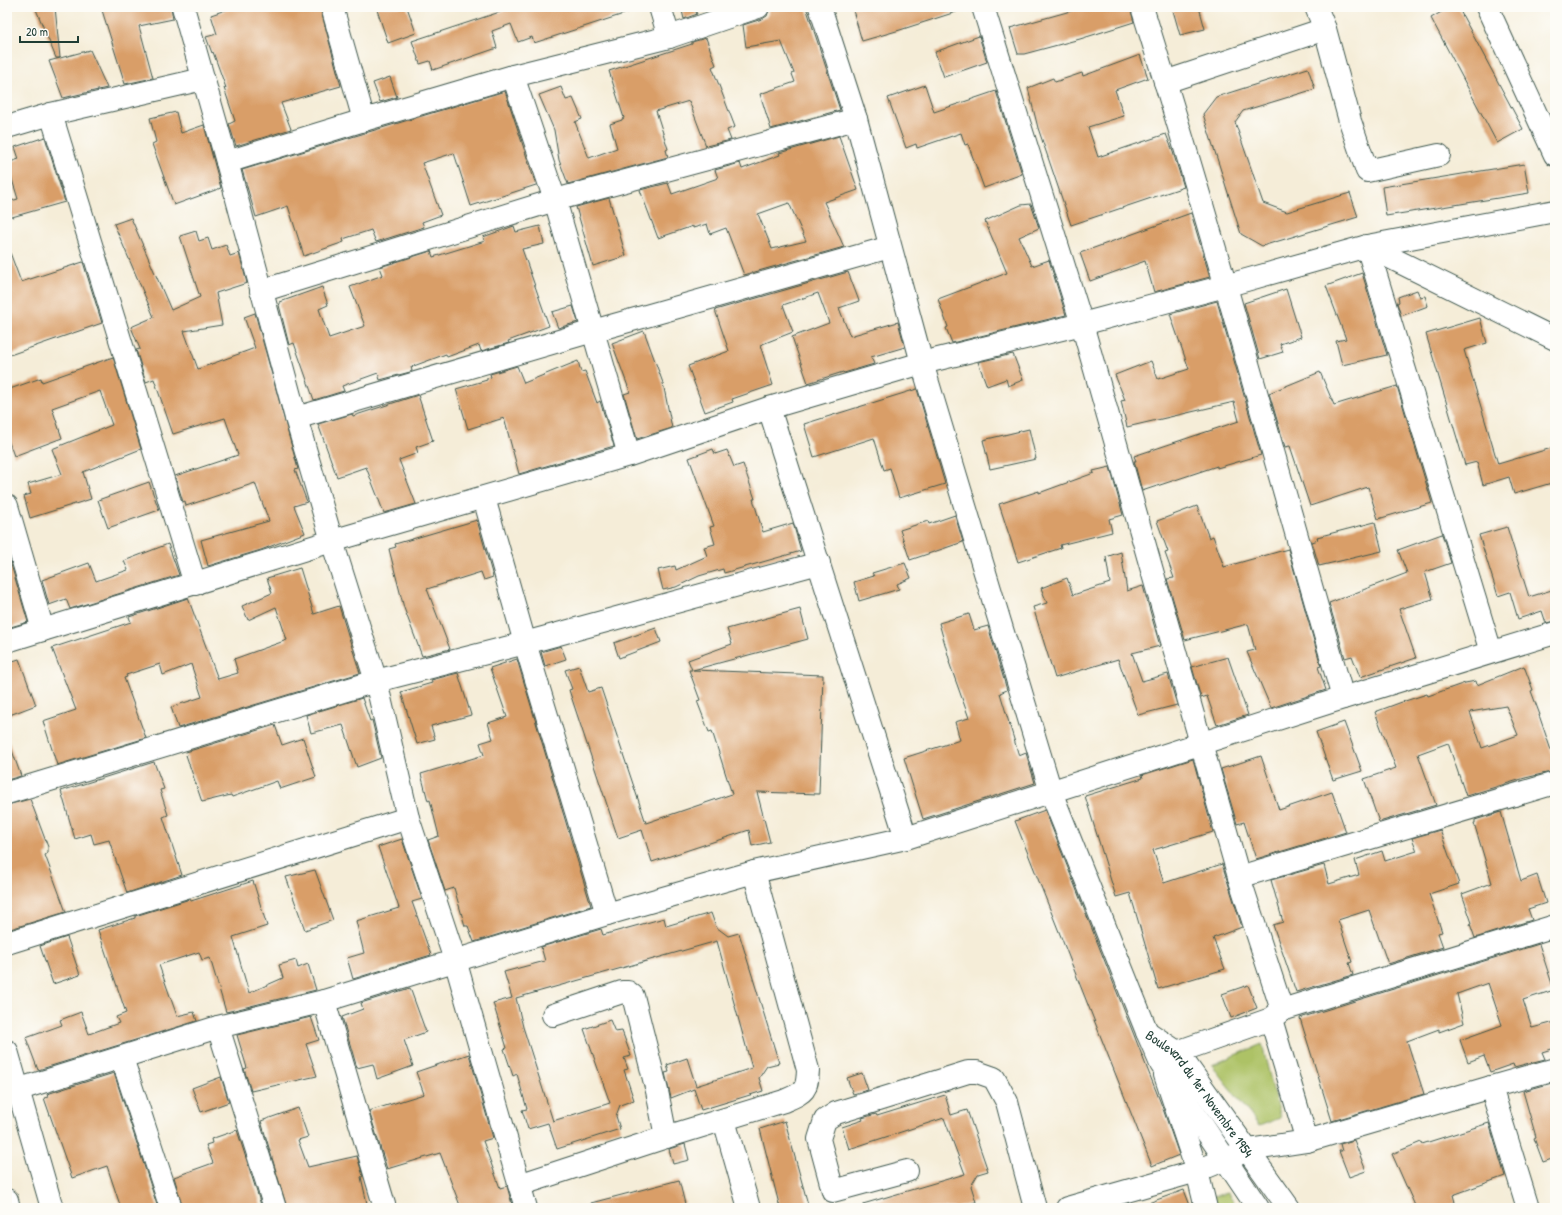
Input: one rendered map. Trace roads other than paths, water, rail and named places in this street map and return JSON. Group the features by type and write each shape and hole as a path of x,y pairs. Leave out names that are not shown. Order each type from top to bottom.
{"street":[{"path":"183,7 227,162 296,418 332,542 376,681 408,818 455,960 526,1208"},
{"path":"332,7 364,120"},
{"path":"660,7 669,37"},
{"path":"227,162 513,76 669,37 758,7"},
{"name":"Boulevard du 1er Novembre 1954","path":"820,7 856,119 922,363 1051,792 1147,1032 1248,1150 1289,1208"},
{"path":"983,7 1082,324 1239,877 1308,1140"},
{"path":"1142,7 1225,286 1343,698"},
{"path":"1316,7 1325,29 1350,121 1367,171 1439,155"},
{"path":"1487,7 1555,155"},
{"path":"1165,82 1325,29"},
{"path":"513,76 555,200 629,455"},
{"path":"7,127 51,114 203,79"},
{"path":"51,114 195,584"},
{"path":"261,291 555,200 856,119"},
{"path":"7,641 332,542 629,455 769,408 922,363 1082,324 1367,246 1555,211"},
{"path":"1367,246 1555,339"},
{"path":"1367,246 1491,652"},
{"path":"296,418 593,331 890,247"},
{"path":"769,408 906,838"},
{"path":"484,498 525,643 607,914"},
{"path":"7,506 43,630"},
{"path":"7,793 376,681 525,643 819,563"},
{"path":"13,1092 218,1027 324,1001 607,914 754,872 906,838 1343,698 1555,633"},
{"path":"1239,877 1555,783"},
{"path":"7,943 408,818"},
{"path":"519,1185 666,1137 784,1101 801,1093 808,1084 808,1070 754,872"},
{"path":"1206,1208 1169,1058 1276,1015 1555,926"},
{"path":"553,1015 622,992 628,992 633,996 657,1091 666,1137"},
{"path":"324,1001 385,1208"},
{"path":"218,1027 275,1208"},
{"path":"7,1051 13,1092 52,1208"},
{"path":"122,1058 171,1208"},
{"name":"Boulevard du 1er Novembre 1954","path":"1169,1058 1225,1159 1258,1208"},
{"path":"1067,1208 1197,1171 1248,1150 1308,1140 1555,1069"},
{"path":"907,1171 833,1191 819,1139 825,1120 836,1113 886,1097 968,1072 977,1072 994,1078 1007,1102 1035,1208"},
{"path":"1491,1087 1528,1208"},
{"path":"724,1120 749,1208"},
{"path":"7,1200 9,1208"}]}
